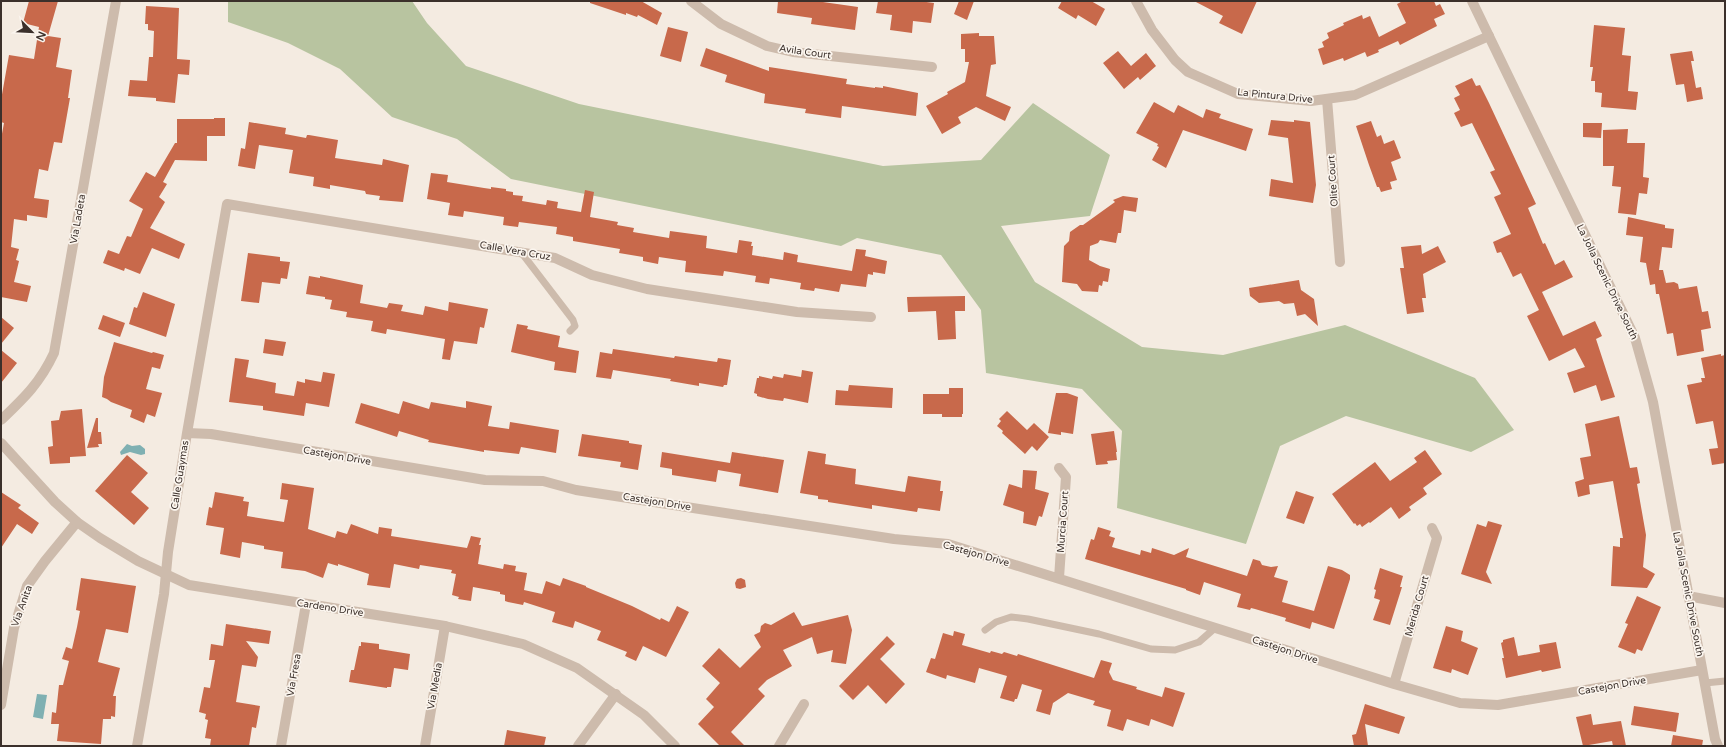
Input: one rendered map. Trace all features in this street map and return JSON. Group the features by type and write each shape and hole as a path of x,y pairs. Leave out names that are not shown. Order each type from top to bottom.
{"street":[{"name":"Via Ladeta","path":"1,420 36,385 46,370 54,353 116,1"},
{"name":"Avila Court","path":"691,1 721,24 767,46 793,52 932,67"},
{"name":"La Pintura Drive","path":"1136,1 1152,30 1175,60 1188,72 1238,94 1311,101 1355,95 1489,36"},
{"name":"La Jolla Scenic Drive South","path":"1472,1 1635,338 1653,402 1688,596 1718,746"},
{"name":"Olite Court","path":"1327,99 1340,262"},
{"name":"Calle Vera Cruz","path":"227,204 555,258 592,275 647,289 797,312 871,316"},
{"name":"Calle Guaymas","path":"137,746 164,594 187,433 227,204"},
{"name":"Castejon Drive","path":"187,433 211,434 485,480 543,481 576,490 878,537 948,544 1394,684 1460,703 1498,705 1702,670"},
{"name":"Cardeno Drive","path":"1,443 55,502 77,522 138,561 189,585 445,626 523,644 577,668 616,694 644,715 675,746"},
{"name":"Murcia Court","path":"1059,468 1066,477 1059,578"},
{"name":"Via Anita","path":"1,705 14,628 27,586 45,561 77,522"},
{"name":"Merida Court","path":"1394,684 1437,538 1432,528"},
{"path":"1688,596 1725,603"},
{"name":"Via Fresa","path":"282,746 306,604"},
{"name":"Via Media","path":"424,746 445,626"},
{"path":"578,746 616,694"},
{"path":"779,746 804,704"}],"lane":[{"path":"521,252 575,323 575,326 570,331"},
{"path":"985,630 996,622 1011,617 1028,619 1099,634 1151,649 1175,650 1200,642 1215,628"},
{"path":"1705,683 1725,681"}],"green space":[{"path":"228,1 412,1 427,23 466,66 579,104 883,166 981,160 1033,103 1110,155 1090,216 1001,226 1035,282 1142,347 1223,355 1345,325 1475,378 1514,430 1471,452 1346,416 1280,446 1246,544 1117,508 1122,431 1082,389 986,373 981,310 941,255 857,238 841,246 511,179 457,139 392,117 340,69 288,43 228,22"}],"water":[{"path":"127,444 132,446 140,445 145,449 145,454 141,455 130,452 121,455 120,452"},
{"path":"37,694 47,695 43,719 33,717"}],"building":[{"path":"29,1 58,1 48,36 61,38 56,67 72,70 68,98 70,98 62,143 54,142 48,171 39,169 34,198 49,200 47,218 27,215 27,221 14,219 11,247 19,249 16,260 19,261 14,282 31,286 27,302 1,297 1,139 4,123 1,122 1,100 9,55 34,59 39,27 23,23"},
{"path":"590,1 641,1 662,13 657,25 638,15 637,17 626,13 626,15 590,3"},
{"path":"778,1 816,1 858,7 855,30 811,24 812,18 777,13"},
{"path":"878,1 919,1 934,3 931,23 913,21 912,33 890,30 892,15 876,13"},
{"path":"959,1 974,1 967,20 954,14"},
{"path":"1062,1 1091,1 1105,9 1096,26 1078,15 1076,19 1058,8"},
{"path":"1194,1 1257,1 1242,34 1219,23 1223,16"},
{"path":"1403,1 1434,1 1436,6 1440,4 1445,14 1434,19 1437,26 1400,45 1398,41 1367,57 1365,52 1344,61 1343,58 1323,65 1318,49 1324,47 1322,42 1329,38 1327,33 1344,25 1343,23 1362,15 1363,19 1370,16 1379,37 1406,23 1397,4"},
{"path":"146,6 179,8 177,59 190,60 189,75 178,74 175,103 156,101 156,98 128,96 130,80 147,81 149,57 153,57 154,31 148,30 148,24 145,24"},
{"path":"1594,25 1625,28 1622,55 1631,56 1628,91 1638,92 1636,110 1601,107 1602,93 1595,92 1595,81 1591,81 1593,67 1590,67"},
{"path":"668,27 688,32 681,62 660,56"},
{"path":"979,33 979,36 994,36 996,64 991,65 986,96 1011,107 1005,121 976,107 958,117 961,123 942,134 926,106 948,94 947,92 965,82 969,62 965,62 965,49 961,49 961,34"},
{"path":"706,48 769,71 769,67 847,79 846,84 875,88 883,88 883,86 918,93 916,116 842,106 841,118 805,113 806,109 764,103 765,94 725,82 727,75 700,66"},
{"path":"1118,51 1131,66 1146,53 1156,66 1140,80 1138,77 1124,89 1103,63"},
{"path":"1692,51 1694,61 1691,61 1696,88 1701,87 1703,99 1687,102 1684,84 1676,85 1670,54"},
{"path":"1472,78 1476,86 1480,85 1536,204 1528,208 1543,244 1545,243 1555,265 1564,260 1573,277 1542,292 1563,336 1595,321 1602,336 1596,339 1615,397 1601,401 1596,385 1574,393 1567,373 1585,367 1575,348 1549,361 1527,316 1539,310 1521,273 1513,277 1501,252 1497,253 1493,242 1511,234 1494,197 1501,194 1490,172 1495,170 1472,123 1461,127 1454,113 1460,110 1454,98 1460,95 1455,86"},
{"path":"1154,102 1174,113 1178,105 1203,118 1206,109 1221,114 1219,118 1253,129 1246,151 1183,130 1166,168 1152,160 1159,147 1157,146 1158,144 1136,133"},
{"path":"225,118 225,136 207,136 207,161 175,160 163,182 167,184 159,197 165,202 150,228 185,244 179,259 152,248 140,274 125,268 124,271 103,263 108,250 119,254 127,236 131,237 143,209 129,201 146,172 155,177 175,143 177,143 177,119"},
{"path":"1271,120 1310,122 1316,185 1313,203 1269,196 1271,179 1293,183 1288,138 1268,135"},
{"path":"1371,121 1377,137 1381,135 1384,144 1394,140 1401,158 1391,162 1397,180 1390,182 1392,189 1381,192 1379,187 1377,187 1356,126"},
{"path":"249,122 286,128 285,134 306,138 307,135 309,135 338,140 335,158 382,165 383,159 409,165 403,202 379,200 380,196 366,194 365,191 330,185 330,189 313,186 314,177 289,173 293,150 259,145 255,169 238,166 241,148 245,149"},
{"path":"1583,123 1602,123 1601,138 1583,137"},
{"path":"1628,129 1627,143 1645,143 1643,177 1649,178 1647,194 1639,193 1636,215 1618,213 1621,187 1612,186 1614,166 1603,166 1603,130"},
{"path":"431,173 448,175 447,182 491,189 491,187 506,189 506,191 513,192 513,195 523,196 522,201 546,205 547,200 558,202 557,208 581,212 585,190 594,192 590,217 618,222 617,225 634,228 633,232 669,238 670,231 707,236 706,248 737,253 739,240 752,242 752,255 783,260 784,252 798,255 797,262 852,271 856,249 866,250 865,256 887,261 885,274 873,272 873,275 868,274 866,287 841,284 839,292 815,288 814,291 800,289 801,283 770,278 769,284 755,282 756,276 724,271 723,276 685,272 686,261 659,257 658,264 643,261 643,257 619,253 620,249 573,241 573,237 556,234 557,227 519,222 518,227 503,225 504,217 464,211 463,217 448,215 450,203 427,199"},
{"path":"1123,196 1138,198 1136,212 1124,210 1121,233 1118,233 1116,243 1100,240 1098,243 1090,246 1089,260 1110,269 1108,282 1103,281 1102,286 1099,285 1098,292 1082,291 1077,284 1062,282 1064,246 1069,241 1070,232 1080,225 1083,225 1115,202 1113,200"},
{"path":"1628,217 1665,225 1665,228 1674,229 1672,248 1662,247 1659,270 1663,270 1666,283 1674,282 1678,284 1679,289 1697,286 1702,312 1708,311 1711,328 1701,330 1704,351 1677,356 1673,333 1667,334 1659,294 1656,294 1655,284 1650,285 1646,263 1640,262 1643,237 1626,235"},
{"path":"1421,245 1422,254 1438,246 1446,262 1423,274 1426,298 1422,298 1424,312 1407,314 1400,268 1404,268 1401,247"},
{"path":"248,253 280,257 280,261 290,262 287,279 281,278 280,284 262,282 259,303 241,301"},
{"path":"309,276 320,278 320,276 363,285 360,303 387,308 389,303 403,305 401,311 423,315 425,306 448,311 449,302 488,309 484,328 480,327 477,344 454,341 450,360 442,359 445,339 387,329 386,334 371,331 373,321 346,317 347,312 330,309 332,300 325,299 325,297 306,294"},
{"path":"1299,280 1301,290 1314,299 1318,326 1305,314 1297,316 1294,303 1284,304 1279,301 1259,303 1250,296 1249,288"},
{"path":"143,292 175,304 166,337 129,324 134,307 137,308"},
{"path":"965,296 965,311 955,311 956,339 938,340 936,311 908,312 907,297"},
{"path":"103,315 125,323 120,337 98,329"},
{"path":"1,317 14,328 1,344"},
{"path":"517,324 528,326 527,329 560,336 558,347 579,351 576,373 554,370 555,362 511,352"},
{"path":"265,339 286,342 283,356 263,353"},
{"path":"114,342 164,355 160,369 152,367 146,389 162,393 155,417 147,414 144,423 130,417 132,410 102,397 104,377"},
{"path":"613,349 674,358 675,356 717,362 718,358 731,360 727,385 724,385 723,387 699,383 699,386 670,381 671,379 613,370 611,379 596,377 600,352 612,354"},
{"path":"1,350 17,363 1,383"},
{"path":"1721,354 1721,356 1725,355 1725,463 1712,465 1709,449 1718,448 1713,421 1696,424 1687,385 1702,382 1701,378 1705,378 1701,358"},
{"path":"235,358 249,360 246,377 276,383 275,393 294,396 297,381 305,383 305,379 321,382 323,372 335,374 329,407 306,403 304,416 263,410 263,406 229,402"},
{"path":"802,370 813,372 808,403 784,398 783,401 768,399 757,396 757,394 754,393 757,378 759,378 759,376 772,379 773,376 783,378 784,374 801,377"},
{"path":"849,385 893,388 892,408 835,405 836,390 848,391"},
{"path":"949,388 963,388 962,417 942,417 942,414 923,414 923,394 949,394"},
{"path":"1056,393 1067,393 1078,397 1073,434 1061,432 1061,435 1048,433"},
{"path":"403,401 429,409 431,402 466,408 466,401 492,406 488,426 509,429 510,422 559,430 556,453 521,447 519,454 484,450 484,452 428,442 429,440 399,431 397,437 355,423 361,403 399,414"},
{"path":"82,409 86,456 70,457 70,463 50,464 48,447 53,446 51,421 59,420 61,411"},
{"path":"1007,411 1027,430 1034,423 1049,437 1037,451 1032,446 1025,454 1002,433 1003,431 997,426 1001,421 999,419"},
{"path":"1619,416 1630,468 1637,467 1640,483 1637,484 1646,535 1643,567 1655,574 1647,588 1611,586 1613,546 1620,547 1620,538 1623,538 1613,481 1589,485 1590,494 1578,497 1575,482 1584,479 1580,458 1591,456 1585,424"},
{"path":"96,418 98,418 98,432 101,432 102,444 98,444 99,447 87,448"},
{"path":"1114,431 1117,460 1107,461 1108,464 1096,465 1091,434"},
{"path":"582,434 629,441 629,443 642,445 638,470 620,467 621,462 578,456"},
{"path":"1425,450 1442,474 1423,488 1427,494 1409,507 1411,510 1399,519 1391,507 1370,523 1369,522 1362,527 1360,524 1357,526 1332,494 1375,462 1390,481 1417,462 1414,458"},
{"path":"808,451 826,454 825,464 856,469 855,484 905,492 908,476 941,481 940,491 943,491 940,511 918,508 917,512 872,505 872,509 828,502 828,500 818,499 818,496 800,493"},
{"path":"662,452 730,463 732,452 784,460 778,493 739,486 741,474 718,470 716,482 672,475 672,469 660,467"},
{"path":"127,455 148,473 131,492 149,508 134,525 95,491"},
{"path":"1023,470 1037,471 1035,489 1049,493 1042,517 1039,516 1036,526 1023,523 1024,512 1003,505 1009,484 1022,488"},
{"path":"282,483 314,488 308,529 335,538 337,531 347,534 351,524 378,534 379,527 392,529 391,536 467,548 471,536 481,538 478,564 503,569 504,564 516,566 515,571 527,573 524,590 542,594 546,581 560,586 563,578 586,586 660,620 661,618 669,622 677,606 689,612 666,657 643,646 636,661 625,656 627,652 597,640 601,631 575,621 573,628 552,622 555,612 524,602 523,605 505,601 505,595 500,594 500,592 473,587 471,601 458,599 459,597 452,595 456,574 451,573 452,570 420,565 419,569 394,564 390,588 367,585 369,574 338,564 338,566 328,563 323,578 305,571 281,568 283,552 264,549 264,546 242,542 240,558 220,554 224,528 206,525 209,507 212,508 215,492 244,497 243,501 249,502 247,516 284,522 288,500 280,499"},
{"path":"1296,491 1314,497 1304,524 1286,518"},
{"path":"1,492 21,505 18,508 39,523 32,534 17,524 1,548"},
{"path":"1488,521 1502,525 1486,572 1492,584 1461,574 1477,524 1486,527"},
{"path":"1098,527 1111,531 1109,536 1115,538 1112,547 1140,555 1141,550 1151,553 1152,548 1174,555 1189,548 1186,557 1247,576 1253,559 1260,561 1262,565 1271,567 1278,566 1274,577 1288,581 1282,602 1314,611 1328,566 1342,570 1350,575 1350,579 1334,629 1312,622 1310,629 1285,621 1286,618 1251,608 1250,610 1237,607 1241,594 1204,582 1200,595 1186,589 1085,559 1091,539 1094,540"},
{"path":"1380,568 1403,576 1400,587 1402,587 1390,625 1373,620 1380,600 1374,598 1376,590 1374,589"},
{"path":"81,578 136,586 128,633 106,629 98,662 120,668 113,696 116,696 115,717 111,716 111,719 103,719 101,744 57,741 59,724 51,724 52,712 56,713 59,685 63,685 69,661 62,659 66,647 72,649 77,627 80,611 76,610"},
{"path":"741,578 745,580 746,587 740,589 736,588 735,583 737,579"},
{"path":"1637,596 1661,607 1642,651 1637,649 1635,654 1618,647 1628,624 1625,623"},
{"path":"794,612 802,626 848,615 852,630 846,664 831,662 833,650 817,654 812,637 783,650 792,666 767,680 758,689 765,696 731,732 745,746 720,746 698,724 714,707 706,699 720,683 702,666 719,648 740,668 761,647 754,635 760,632 761,626 765,623 771,625"},
{"path":"226,624 271,631 269,644 246,641 258,657 256,667 242,665 236,702 260,706 256,728 252,727 249,746 210,746 211,739 205,738 208,720 205,719 206,714 199,712 204,687 210,688 215,660 209,660 211,644 223,646"},
{"path":"1446,626 1463,631 1461,641 1478,648 1468,675 1452,669 1451,673 1433,668"},
{"path":"954,631 965,634 962,645 990,653 991,651 1002,654 1004,652 1017,656 1018,654 1094,678 1101,660 1112,663 1109,672 1113,680 1137,687 1136,689 1162,697 1165,687 1185,693 1173,727 1151,719 1149,726 1127,719 1123,731 1107,726 1111,710 1093,705 1095,701 1068,693 1053,703 1050,715 1036,711 1042,690 1022,684 1017,699 1015,699 1014,702 1000,698 1007,676 979,668 975,683 947,675 946,679 926,672 931,658 935,659 943,633 953,636"},
{"path":"887,636 895,644 880,659 905,684 886,704 868,685 853,700 839,686"},
{"path":"1514,637 1518,656 1540,652 1539,645 1556,642 1561,668 1542,672 1541,670 1506,678 1501,643 1503,640"},
{"path":"361,642 379,644 379,649 410,654 408,670 394,668 391,687 387,688 349,682 351,670 354,670"},
{"path":"1365,704 1405,717 1399,734 1365,724 1368,746 1354,746 1352,735 1356,734"},
{"path":"1634,706 1679,713 1676,732 1631,725"},
{"path":"1591,714 1593,725 1621,721 1626,746 1613,746 1612,741 1583,746 1576,717"},
{"path":"507,730 546,737 544,746 504,746"},
{"path":"1673,735 1703,740 1702,746 1671,746"}]}
